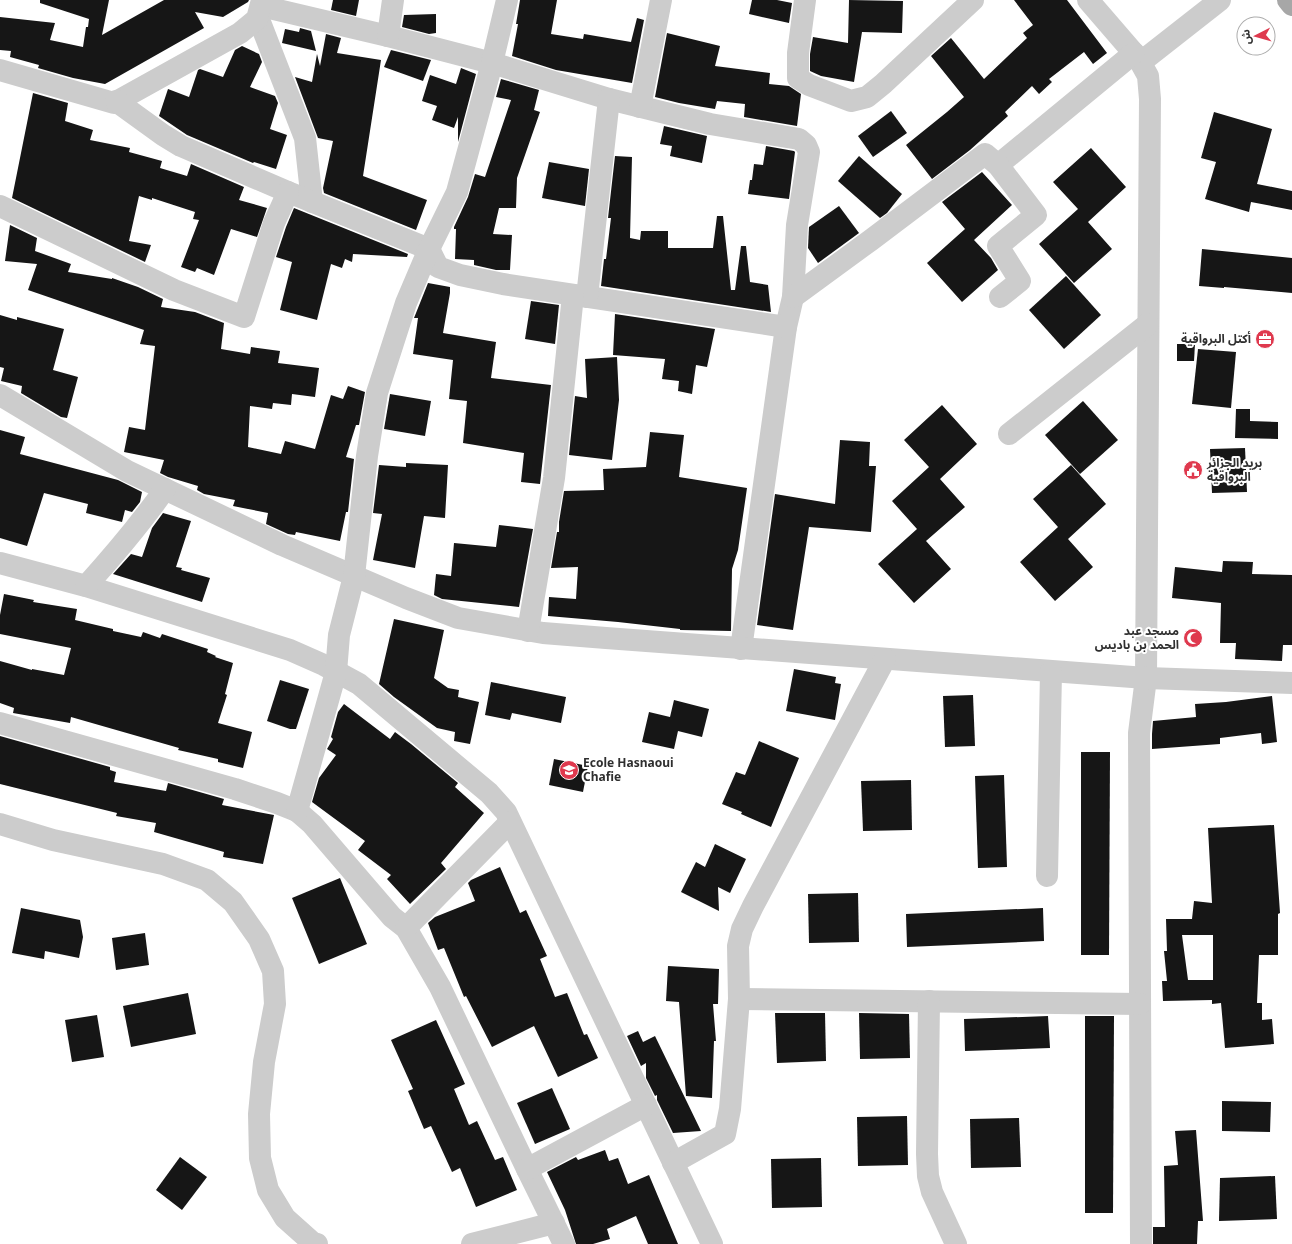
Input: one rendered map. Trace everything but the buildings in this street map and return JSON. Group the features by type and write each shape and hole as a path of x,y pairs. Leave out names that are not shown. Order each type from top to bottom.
{"main road":[{"path":"1288,0 1292,5"}],"street":[{"path":"388,36 394,0"},
{"path":"297,811 336,672 339,636 354,576 367,456 377,393 406,303 429,249 456,192 492,63 507,0"},
{"path":"805,0 798,54 798,78 809,85 851,101 867,97 883,84 973,0"},
{"path":"1088,0 1137,58 1148,76 1150,99 1146,678 1139,733 1141,1244"},
{"path":"998,166 1137,58 1220,0"},
{"path":"640,107 654,1"},
{"path":"260,8 388,36 492,63 640,107 710,124 799,139 806,145 808,152 797,225 793,297 786,327 741,648"},
{"path":"0,70 114,102 240,33 260,8"},
{"path":"260,8 305,138 312,202"},
{"path":"528,631 554,478 609,99"},
{"path":"116,101 163,135 181,146 312,202 429,249 438,267 460,275 479,280 786,327"},
{"path":"793,297 985,154 998,166 1036,215 998,246 1020,281 1000,296"},
{"path":"0,206 174,290 244,317 274,223 288,192"},
{"path":"1009,434 1148,324"},
{"path":"0,395 127,471 282,545 406,598 458,618 528,631 606,638 1051,672 1146,678 1292,683"},
{"path":"86,586 114,555 165,489"},
{"path":"0,563 86,586 290,650 359,684 489,793 506,812 712,1244"},
{"path":"673,1163 725,1134 730,1109 739,999 738,946 742,929 756,899 885,659"},
{"path":"1047,876 1051,672"},
{"path":"0,723 235,789 297,811 312,824 392,917 406,928 440,987 564,1244"},
{"path":"406,928 510,822"},
{"path":"0,824 53,840 163,864 207,880 233,902 259,939 273,971 275,1004 264,1062 259,1114 260,1158 268,1190 285,1218 313,1243 317,1244"},
{"path":"739,999 1140,1004"},
{"path":"929,1001 928,1176 932,1192 956,1244"},
{"path":"527,1169 646,1104"},
{"path":"472,1244 554,1223"}],"place":[{"name":"أكتل البرواقية","path":"1265,339"},
{"name":"بريد الجزائر البرواقية","path":"1193,470"},
{"name":"مسجد عبد الحمد بن باديس","path":"1193,638"},
{"name":"Ecole Hasnaoui Chafie","path":"569,770"}]}
